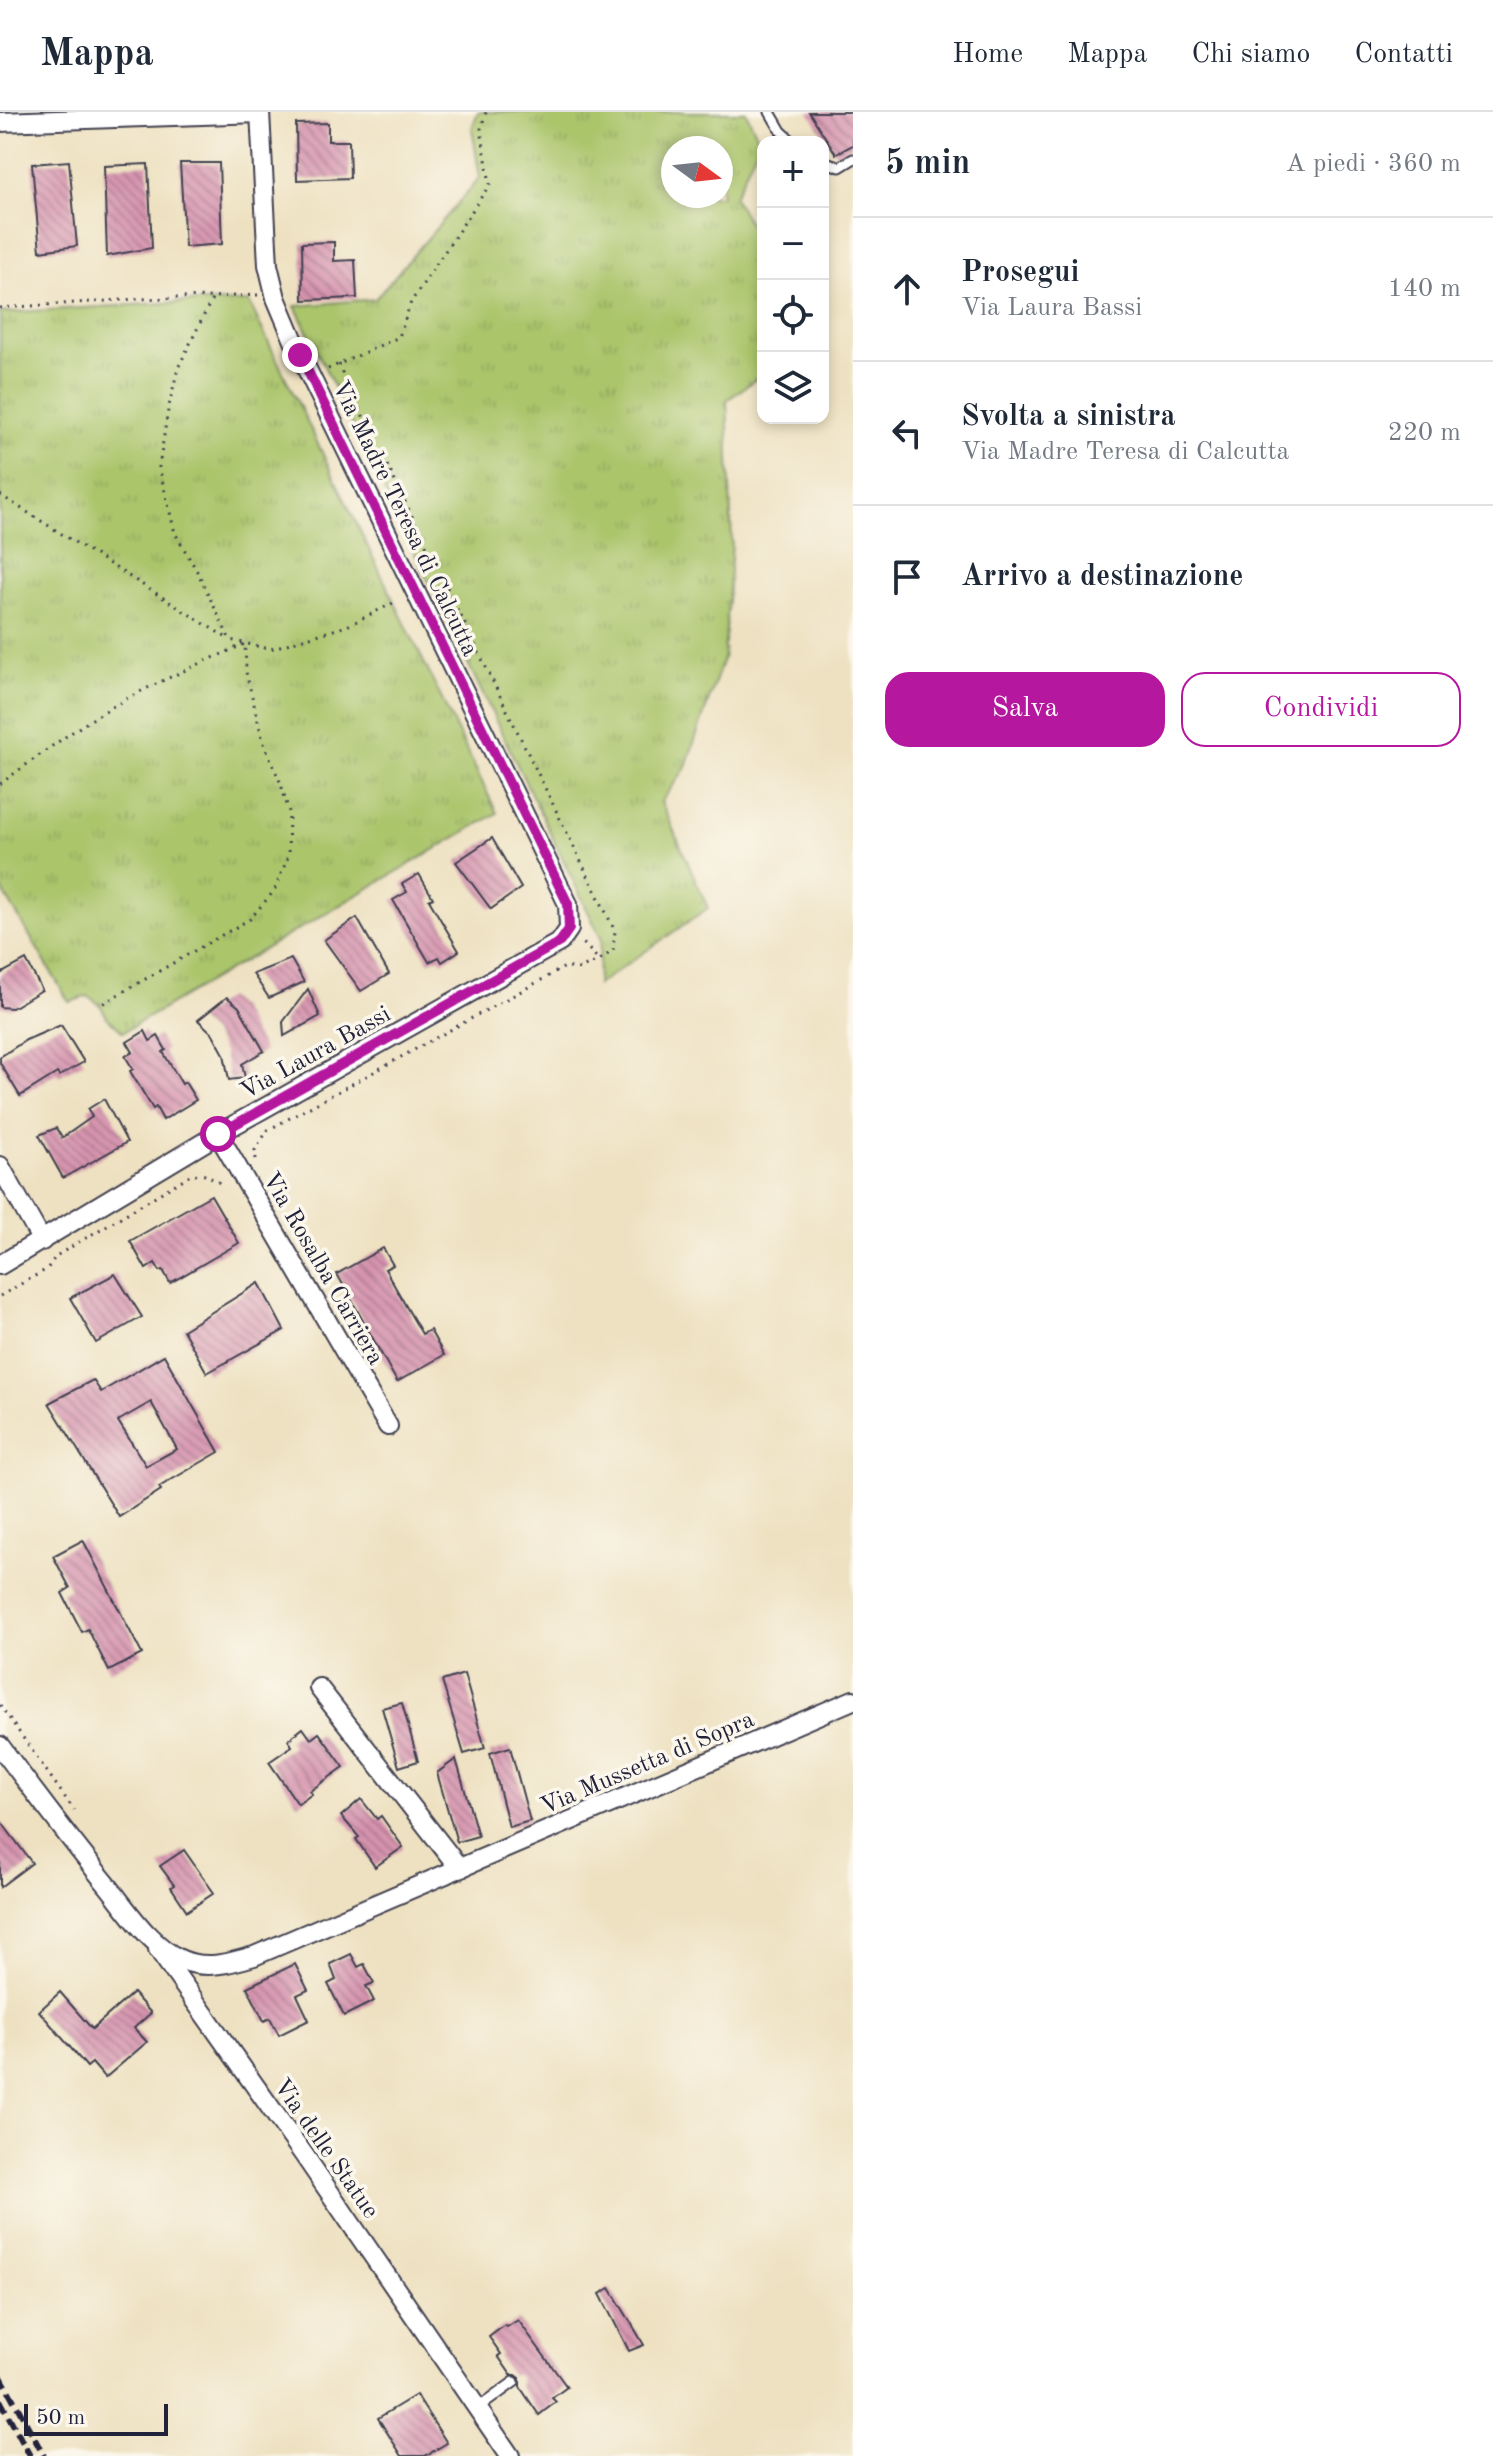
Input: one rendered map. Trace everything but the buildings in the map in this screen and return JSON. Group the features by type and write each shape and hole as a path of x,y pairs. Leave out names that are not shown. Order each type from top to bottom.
{"street":[{"path":"0,122 260,113"},
{"name":"Via Madre Teresa di Calcutta","path":"260,113 268,265 276,298 311,377 568,904 569,929"},
{"name":"Via Laura Bassi","path":"0,1265 218,1134 560,942 569,929"},
{"name":"Via Rosalba Carriera","path":"218,1134 388,1426"},
{"path":"0,1166 42,1241"},
{"path":"319,1688 460,1869"},
{"name":"Via Mussetta di Sopra","path":"0,1746 147,1934 178,1958 192,1964 225,1964 254,1956 853,1700"},
{"name":"Via delle Statue","path":"147,1934 304,2155 457,2397 477,2409 510,2456"}],"lane":[{"path":"770,112 786,136"},
{"path":"829,163 840,167 853,159"},
{"path":"477,2409 514,2382"}],"path":[{"path":"311,377 399,337 411,302 490,184 481,129 486,112"},
{"path":"0,308 266,294"},
{"path":"213,297 178,368 159,467 175,533 230,640"},
{"path":"0,1296 47,1269 56,1256 192,1174 205,1175 222,1184 256,1166 255,1150 268,1130 565,967 580,969 613,951 615,931 339,364"},
{"path":"0,495 230,640 270,649 347,626 393,603"},
{"path":"0,784 125,699 245,644"},
{"path":"100,1005 250,919 274,891 279,880 288,857 289,812 263,741 246,672 245,644"},
{"path":"569,929 599,960"},
{"path":"0,1705 73,1809"}],"green space":[{"path":"478,112 746,112 758,136 757,147 734,197 757,237 757,378 727,400 732,544 724,656 685,769 661,802 708,908 597,985 601,938 295,306 375,299 480,178 472,128"},
{"path":"183,302 249,302 497,813 123,1032 88,996 69,1002 0,886 0,313"}],"railway":[{"path":"0,2375 44,2456"},
{"path":"0,2400 30,2456"}],"route":[{"path":"218,1134 560,942 569,929 568,904 300,355"}]}
